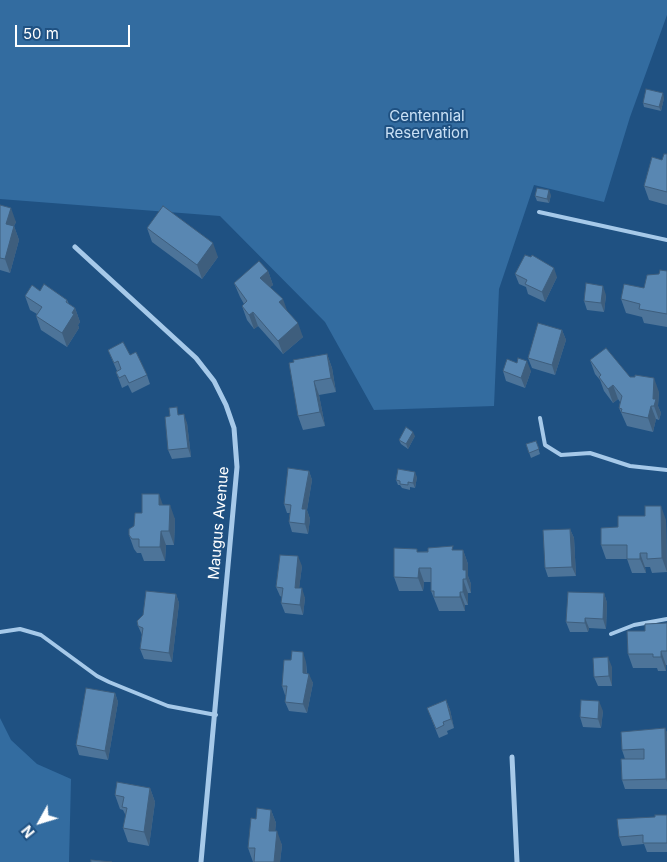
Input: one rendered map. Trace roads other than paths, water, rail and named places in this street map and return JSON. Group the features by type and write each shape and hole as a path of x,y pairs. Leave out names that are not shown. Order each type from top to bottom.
{"street":[{"name":"Maugus Avenue","path":"75,248 196,358 214,381 230,416 236,440 236,467 216,714 201,862"},
{"path":"512,757 517,862"}],"lane":[{"path":"539,212 667,240"},
{"path":"540,418 546,445 561,455 590,453 630,466 667,470"},
{"path":"611,634 634,625 667,619"},
{"path":"0,632 20,629 41,635 108,682 168,706 216,714"}],"park label":[{"name":"Centennial Reservation","path":"427,124"}]}
